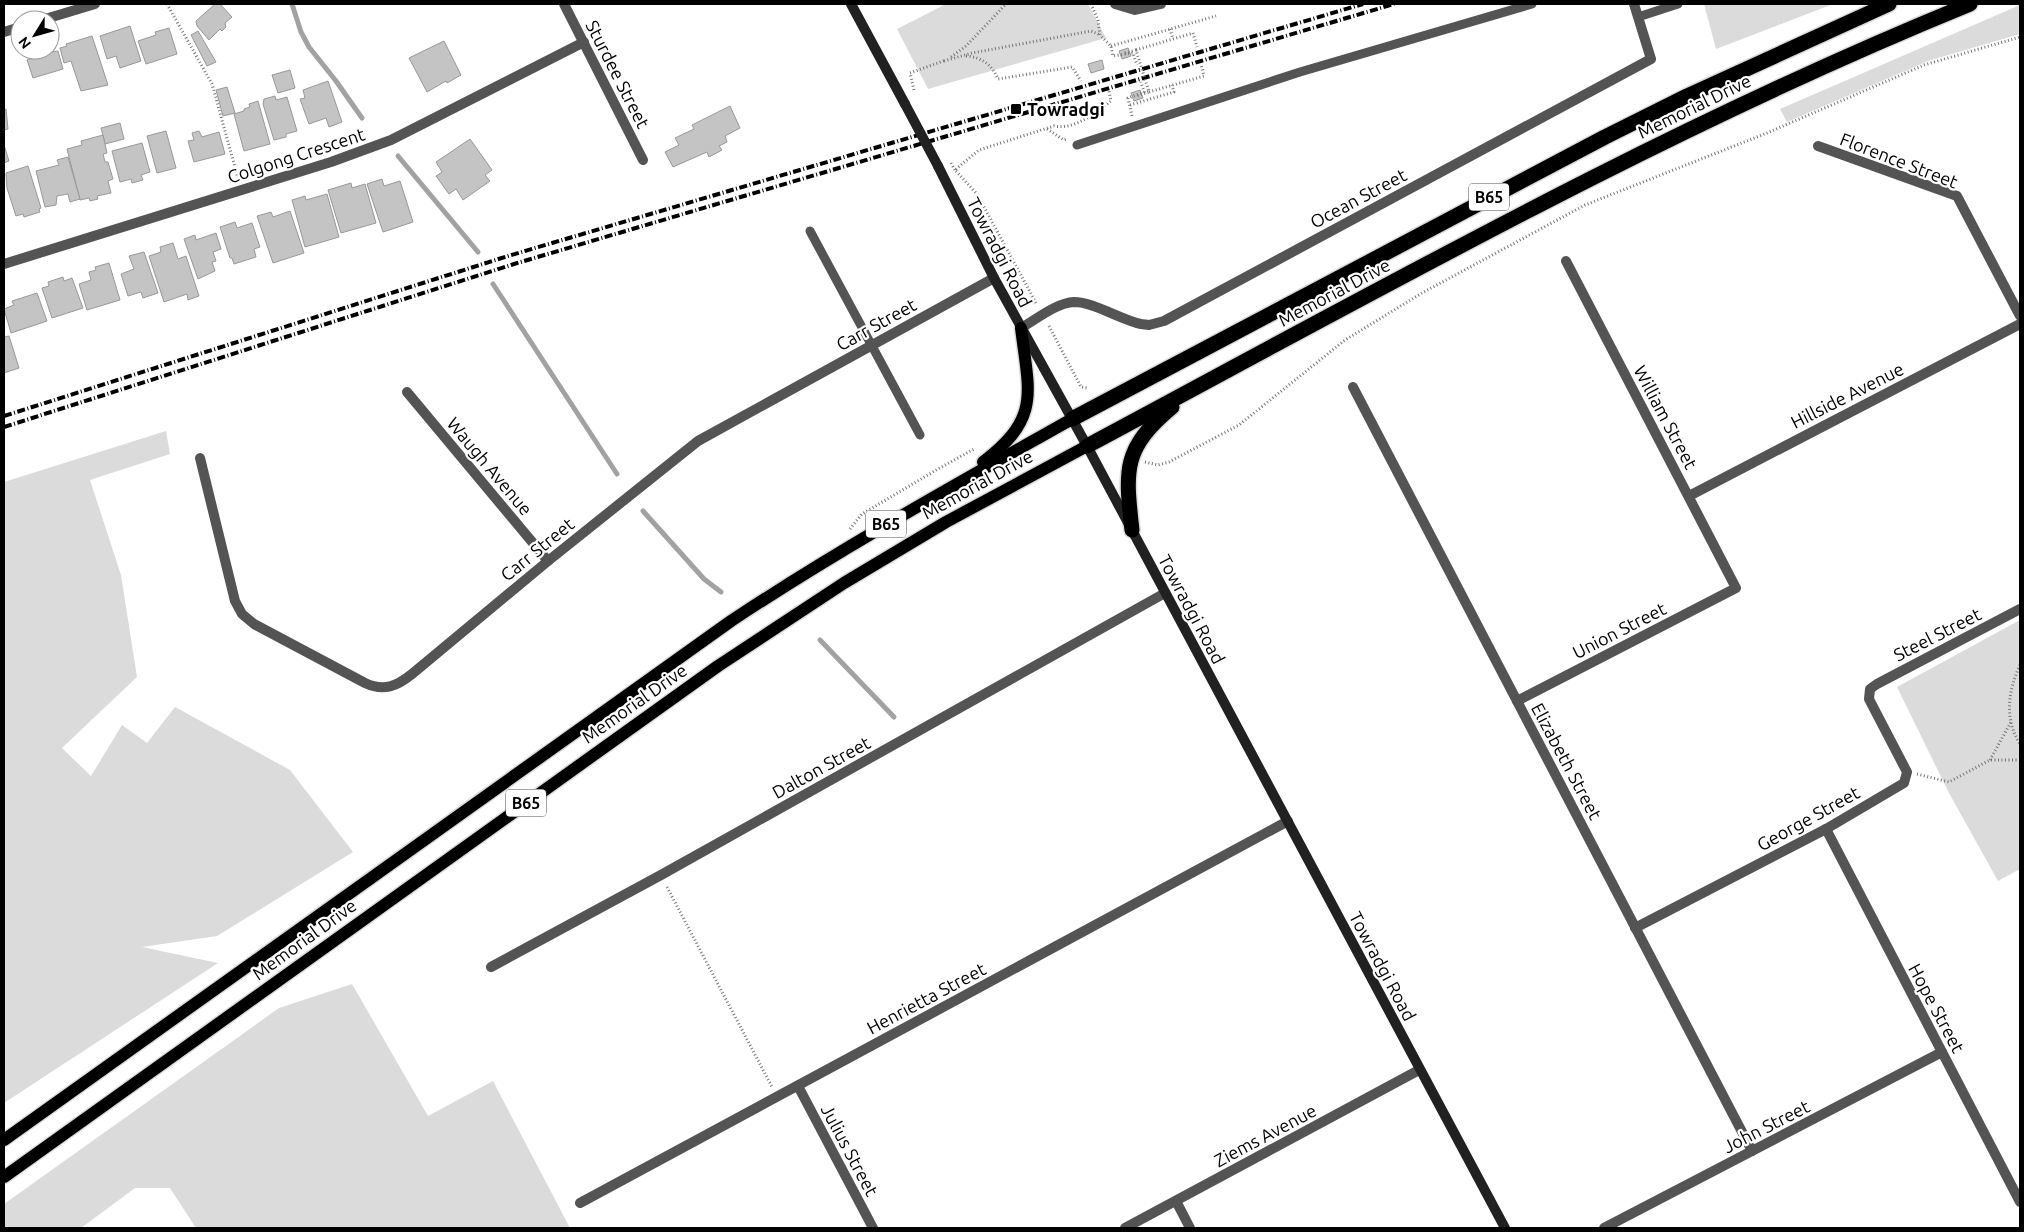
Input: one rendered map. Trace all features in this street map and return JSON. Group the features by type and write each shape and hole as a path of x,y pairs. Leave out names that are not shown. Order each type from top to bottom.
{"highway":[{"name":"Memorial Drive","path":"1072,419 1605,137 1687,96 1889,4"},
{"name":"Memorial Drive","path":"1087,446 1523,212 1631,157 1850,54 1970,4"},
{"path":"1132,530 1127,480 1128,467 1136,444 1157,419 1206,382"}],"main road":[{"name":"Towradgi Road","path":"851,4 938,166 994,278 1087,446 1505,1228"},
{"path":"949,488 1007,442 1022,422 1028,400 1021,328"},
{"name":"Memorial Drive","path":"4,1140 731,621 824,561 1072,419"},
{"name":"Memorial Drive","path":"4,1177 726,661 844,583 946,522 1087,446"}],"street":[{"path":"60,14 94,4"},
{"name":"Sturdee Street","path":"564,4 643,160"},
{"path":"1115,4 1135,10 1161,4"},
{"name":"Ocean Street","path":"1021,328 1057,307 1074,302 1141,324 1149,325 1164,321 1650,59 1634,4"},
{"name":"Colgong Crescent","path":"4,264 331,162 391,140 584,42"},
{"name":"Florence Street","path":"1818,146 1957,196 2020,316"},
{"name":"William Street","path":"1566,261 1736,588"},
{"name":"Carr Street","path":"200,458 235,601 242,614 254,624 374,687 390,687 404,680 548,561 698,441 994,278"},
{"name":"Hillside Avenue","path":"1689,496 2020,324"},
{"name":"Elizabeth Street","path":"1353,387 1752,1151"},
{"name":"Waugh Avenue","path":"407,392 548,561"},
{"name":"Union Street","path":"1517,702 1736,588"},
{"name":"Dalton Street","path":"490,967 661,875 1165,593"},
{"name":"Steel Street","path":"1907,772 1869,699 1870,689 2020,609"},
{"name":"George Street","path":"1635,928 1826,829 1904,782 1907,772"},
{"name":"Henrietta Street","path":"580,1203 778,1098 1288,821"},
{"name":"Hope Street","path":"1826,829 2020,1202"},
{"name":"John Street","path":"1604,1228 1942,1052"},
{"name":"Ziems Avenue","path":"1125,1228 1419,1070"},
{"name":"Julius Street","path":"798,1086 873,1228"},
{"path":"1176,1201 1190,1228"}],"lane":[{"path":"1077,144 1300,72 1532,4"},
{"path":"1638,17 1678,4"},
{"path":"810,231 920,435"}],"path":[{"path":"166,4 212,84 243,190"},
{"path":"944,61 966,46 1006,4"},
{"path":"1091,4 1098,20 1100,35"},
{"path":"1110,46 1216,16"},
{"path":"1170,29 1173,39"},
{"path":"916,96 910,73 960,56 1091,31 1100,35 1110,46 1113,56 1193,33 1197,47"},
{"path":"1140,461 1150,464 1164,464 1239,425 1345,340 1422,293 1584,205 1768,133 1924,65 2020,37"},
{"path":"1136,50 1149,92"},
{"path":"1125,53 1133,52 1136,65"},
{"path":"960,56 975,57 987,62 998,79 1072,67 1081,81"},
{"path":"1141,82 1144,92 1137,96 1204,76 1201,64"},
{"path":"1130,105 1174,92 1172,85"},
{"path":"1087,388 1081,386 977,194 955,170 979,150 1054,126 1064,128 1092,116 1111,101 1109,91"},
{"path":"862,514 979,446"},
{"path":"2020,666 2012,683 2009,710 2015,736 2020,744"},
{"path":"1990,760 2012,721"},
{"path":"1907,772 1949,782 1990,760 2020,760"},
{"path":"661,875 778,1098"}],"shaded area":[{"path":"946,4 1088,4 1106,38 928,89 897,29"},
{"path":"1704,4 1833,4 1716,49"},
{"path":"2020,5 2020,34 1928,61 1787,122 1780,109"},
{"path":"166,431 170,454 90,480 121,575 137,677 62,748 91,776 122,725 147,743 175,707 290,770 353,852 217,936 142,947 218,963 4,1103 4,482"},
{"path":"2020,620 2020,869 1998,881 1949,793 1897,687"},
{"path":"352,984 428,1116 493,1081 570,1228 196,1228 170,1188 135,1188 81,1228 4,1228 4,1204 279,1008"}],"building":[{"path":"215,4 220,4 232,17 225,23 226,27 222,31 220,29 209,40 197,26 196,21"},
{"path":"130,26 141,61 120,68 116,56 107,59 100,36"},
{"path":"169,28 177,54 146,64 138,41 156,35 155,32"},
{"path":"198,31 216,62 207,66 191,35"},
{"path":"92,36 108,85 81,91 71,61 64,63 60,48 67,46 66,44"},
{"path":"444,41 461,75 427,92 409,58"},
{"path":"1128,48 1131,56 1122,59 1119,51"},
{"path":"60,58 63,69 33,78 27,60 60,60"},
{"path":"1102,60 1104,69 1091,73 1088,64"},
{"path":"290,70 295,88 278,93 272,75"},
{"path":"328,81 342,122 329,127 326,118 309,124 300,99 305,98 303,90"},
{"path":"227,87 235,113 223,116 216,90"},
{"path":"1140,90 1143,98 1134,101 1131,93"},
{"path":"275,96 276,100 287,97 297,131 286,134 286,137 274,140 263,104 264,99"},
{"path":"258,101 270,144 244,151 234,114 244,111 244,109 250,107 249,104"},
{"path":"730,106 740,128 725,136 727,142 719,146 722,150 709,157 707,152 673,167 665,152 679,145 675,138 694,129 692,125"},
{"path":"6,109 8,129 4,130 4,110"},
{"path":"120,123 124,139 105,144 101,128"},
{"path":"166,131 176,168 157,173 147,136"},
{"path":"199,131 202,137 219,132 225,154 194,162 188,141 194,140 192,133"},
{"path":"103,135 107,153 103,154 105,162 108,162 113,179 108,181 111,193 97,196 98,199 90,201 89,198 80,200 67,149 82,145 81,141"},
{"path":"470,139 492,170 485,175 490,181 463,200 456,189 449,194 436,176 442,172 436,162"},
{"path":"142,143 150,172 141,175 143,180 132,183 131,179 120,182 112,151"},
{"path":"4,145 9,161 4,163"},
{"path":"68,157 80,199 70,202 68,194 57,196 56,205 45,207 36,171 59,165 57,160"},
{"path":"28,166 41,208 39,209 40,212 24,217 23,214 16,216 7,188 6,173"},
{"path":"382,179 384,186 400,181 413,222 383,232 367,184"},
{"path":"351,183 352,188 365,184 376,223 341,233 328,190"},
{"path":"327,194 339,237 305,247 292,200 305,196 306,200"},
{"path":"290,211 304,253 273,263 257,216 271,212 273,217"},
{"path":"235,222 237,228 252,223 260,247 254,249 256,257 234,264 232,258 230,258 220,227"},
{"path":"216,233 221,249 213,252 216,261 212,262 215,271 198,279 184,239 195,235 196,240"},
{"path":"173,243 178,259 186,256 199,296 188,300 187,294 164,302 149,256 161,252 160,247"},
{"path":"144,252 158,293 143,298 141,292 128,296 121,274 134,269 129,256"},
{"path":"109,263 120,300 87,310 79,284 91,280 89,272 96,270 95,267"},
{"path":"63,277 64,281 72,278 83,308 52,318 42,288 49,286 48,282"},
{"path":"37,293 47,321 11,333 4,309 14,305 12,301"},
{"path":"9,336 19,368 4,373 4,337"}],"waterway":[{"path":"292,4 301,32 309,47 362,118"},
{"path":"398,156 478,252"},
{"path":"493,284 617,474"},
{"path":"643,511 704,579 721,592"},
{"path":"820,640 894,717"}],"railway":[{"path":"4,416 508,256 1363,4"},
{"path":"4,427 514,264 1394,4"}],"place":[{"name":"Towradgi","path":"1016,109"}]}
